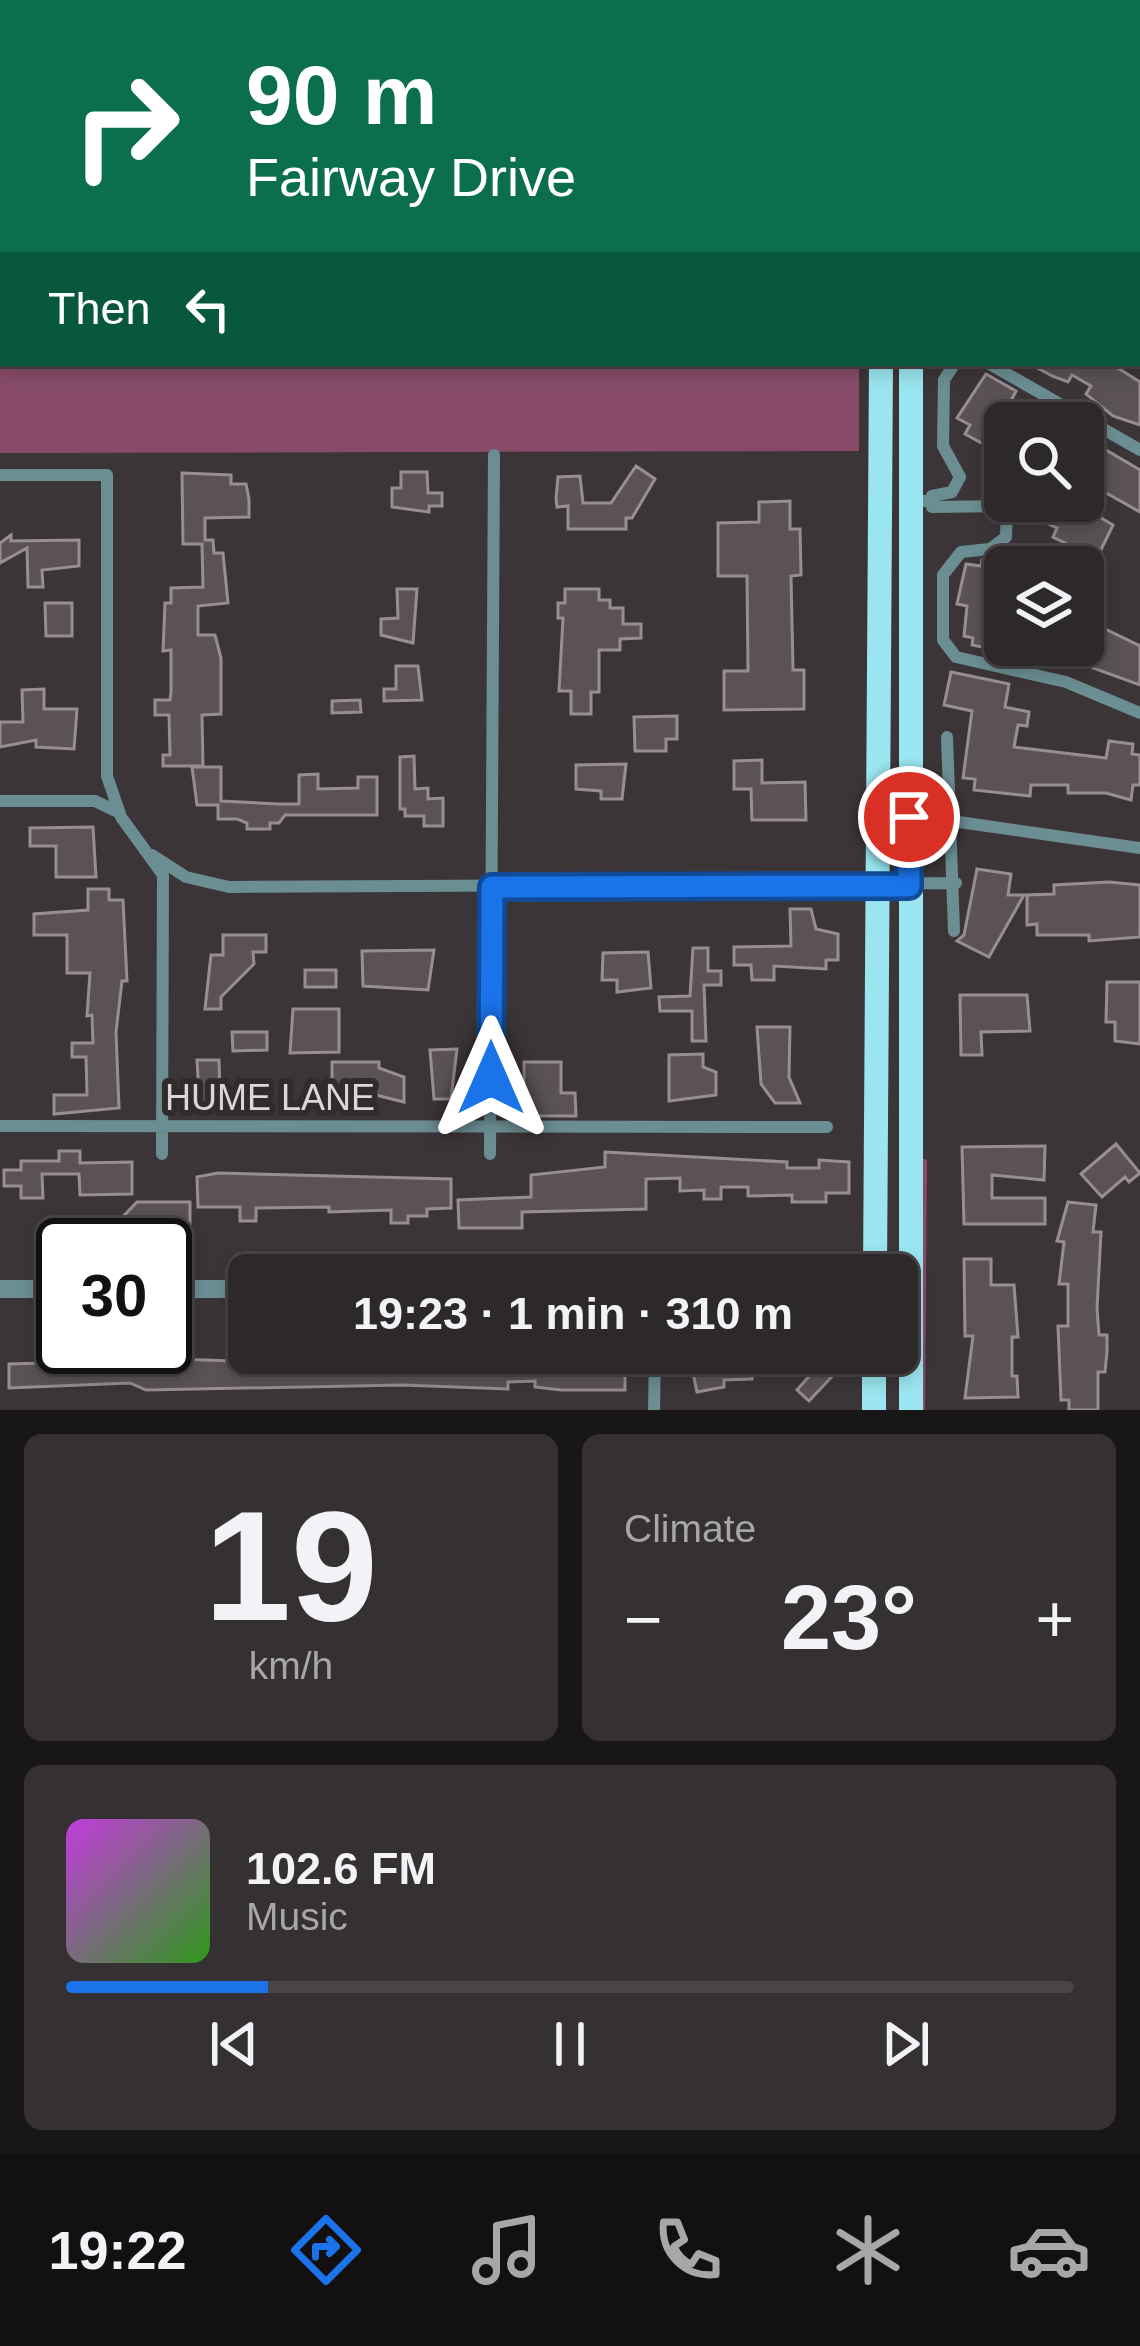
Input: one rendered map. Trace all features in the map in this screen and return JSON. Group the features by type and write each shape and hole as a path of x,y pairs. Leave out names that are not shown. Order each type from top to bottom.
{"main road":[{"path":"881,366 894,886 910,1254"},
{"path":"876,1254 894,886 921,501 911,366"},
{"path":"874,1374 874,1410"},
{"path":"909,1374 911,1410"}],"street":[{"path":"921,501 952,492 960,477 943,446 944,380 953,366"},
{"path":"993,366 1140,450"},
{"path":"490,1154 494,454"},
{"path":"0,475 107,475 105,756 121,817"},
{"path":"921,501 932,507 1006,506 1009,527 990,549 961,552 946,566 943,640 956,657 1066,682 1140,713"},
{"path":"910,640 943,640"},
{"path":"947,736 956,883 954,931"},
{"path":"0,801 95,801 121,817 164,875 163,1154"},
{"path":"952,820 1140,848"},
{"path":"152,855 186,877 229,887 956,883"},
{"name":"HUME LANE","path":"0,1126 827,1126"},
{"path":"0,1289 36,1289"},
{"path":"192,1289 228,1289"},
{"path":"654,1410 655,1374"}],"shaded area":[{"path":"0,366 859,366 859,451 0,453"},
{"path":"922,1158 927,1160 925,1410 923,1410"}],"building":[{"path":"1034,366 1115,366 1140,382 1140,425 1113,416 1104,409 1104,402 1086,394 1091,386 1072,375 1068,382"},
{"path":"986,374 1016,391 1013,402 984,402 984,444 965,434 970,425 957,418"},
{"path":"1104,449 1140,470 1140,512 1104,492"},
{"path":"636,466 655,479 632,518 626,518 626,529 568,529 568,506 557,507 558,477 580,476 583,503 611,503"},
{"path":"401,472 427,472 428,493 442,493 442,506 429,506 429,512 392,507 392,488 401,488"},
{"path":"182,473 231,475 231,484 246,484 249,499 249,517 205,518 205,540 213,540 214,553 223,553 228,603 198,606 198,635 215,635 221,658 221,714 202,715 203,766 163,766 163,755 170,755 169,715 155,715 155,700 170,700 171,692 171,650 163,651 165,603 171,603 171,588 203,587 202,544 183,544"},
{"path":"790,501 790,529 800,529 801,575 791,576 793,670 804,670 804,709 724,710 724,671 748,671 747,576 718,576 718,523 759,522 759,502"},
{"path":"1104,520 1113,525 1103,546 1071,546 1053,537 1057,528 1044,522"},
{"path":"11,535 11,541 79,540 79,566 42,570 43,587 28,587 27,548 0,563 0,543"},
{"path":"982,560 984,647 972,645 973,638 964,636 967,606 957,604 966,564 981,566"},
{"path":"397,589 417,589 413,643 381,635 381,619 398,618"},
{"path":"565,589 599,589 599,600 610,600 610,608 623,608 623,624 641,624 641,638 620,639 620,650 599,650 599,692 591,692 591,714 571,714 571,691 559,691 563,618 558,618 558,603 565,603"},
{"path":"45,603 72,603 72,636 46,636"},
{"path":"1104,628 1140,646 1140,685 1093,668 1104,666"},
{"path":"396,666 418,666 422,700 384,701 384,689 396,689"},
{"path":"951,672 1009,684 1005,707 1029,712 1027,726 1018,725 1014,747 1106,758 1109,741 1133,744 1132,754 1140,755 1140,785 1133,785 1131,800 1106,793 1068,793 1068,785 1031,785 1030,796 974,790 975,779 963,778 972,711 944,705"},
{"path":"44,689 44,709 77,709 74,749 36,747 36,740 0,747 0,722 23,722 22,690"},
{"path":"360,700 361,712 332,713 332,701"},
{"path":"677,716 677,739 666,739 666,751 635,751 634,717"},
{"path":"414,756 415,789 428,788 428,799 443,798 443,826 424,826 424,816 405,816 405,809 400,809 400,757"},
{"path":"762,760 762,783 805,782 806,820 752,820 751,789 734,789 734,761"},
{"path":"626,764 622,799 601,799 601,791 576,789 576,765"},
{"path":"192,767 221,767 221,801 299,804 299,775 318,774 318,789 358,788 358,777 377,777 377,815 285,815 279,823 270,823 270,829 247,829 247,823 237,819 218,819 218,805 197,805"},
{"path":"93,827 96,877 56,877 56,846 30,846 30,828"},
{"path":"977,869 1011,874 1008,895 1024,895 989,957 957,941 964,935"},
{"path":"1054,885 1140,885 1140,937 1089,941 1089,935 1037,935 1037,924 1027,925 1027,895 1054,894"},
{"path":"88,889 109,889 109,900 123,900 127,981 122,981 116,1032 119,1108 54,1114 54,1095 87,1095 86,1057 72,1057 72,1043 93,1043 92,1015 87,1016 90,973 67,973 67,935 34,935 34,914 88,910"},
{"path":"790,909 811,909 816,929 838,934 838,960 826,960 826,969 774,966 774,980 752,980 751,965 734,965 734,947 791,946"},
{"path":"223,935 266,935 266,952 253,952 254,964 221,997 221,1009 205,1009 211,955 223,955"},
{"path":"693,948 708,948 708,971 721,971 721,985 704,985 706,1041 692,1041 692,1011 660,1011 659,997 690,996"},
{"path":"434,950 428,990 363,986 362,951"},
{"path":"648,952 651,988 617,992 617,980 602,980 603,953"},
{"path":"305,970 336,970 336,987 305,987"},
{"path":"1107,982 1140,982 1140,1044 1115,1041 1115,1022 1106,1022"},
{"path":"960,995 1027,995 1030,1031 981,1032 982,1055 961,1055"},
{"path":"293,1009 339,1009 339,1052 290,1053"},
{"path":"757,1027 790,1027 789,1077 800,1103 775,1103 761,1084"},
{"path":"232,1032 267,1032 267,1050 233,1051"},
{"path":"457,1049 451,1099 434,1099 430,1050"},
{"path":"703,1054 703,1067 716,1072 716,1095 669,1101 669,1055"},
{"path":"197,1060 219,1060 220,1094 232,1099 232,1111 200,1111"},
{"path":"332,1062 379,1062 379,1068 404,1077 404,1102 368,1093 332,1093"},
{"path":"524,1062 561,1062 561,1093 575,1093 576,1116 524,1116"},
{"path":"1116,1144 1140,1173 1129,1182 1125,1177 1102,1197 1081,1174"},
{"path":"1045,1146 1044,1180 992,1175 992,1198 1045,1198 1045,1224 964,1224 962,1147"},
{"path":"59,1151 80,1151 80,1163 132,1162 132,1194 80,1195 79,1174 42,1174 43,1198 21,1198 21,1186 4,1186 4,1170 21,1170 21,1161 59,1161"},
{"path":"605,1152 787,1162 787,1168 819,1168 819,1160 849,1162 849,1193 826,1193 826,1202 792,1202 792,1195 748,1196 748,1187 721,1187 721,1199 704,1199 704,1190 680,1191 680,1178 646,1179 646,1209 522,1212 522,1228 459,1228 458,1200 531,1197 531,1175 605,1167"},
{"path":"218,1173 451,1179 451,1208 427,1209 427,1216 408,1216 408,1223 391,1223 391,1210 329,1212 329,1207 256,1208 256,1221 240,1221 240,1207 198,1207 197,1177"},
{"path":"137,1202 190,1202 190,1218 122,1218"},
{"path":"1068,1202 1096,1205 1093,1232 1101,1232 1097,1308 1099,1335 1107,1335 1107,1352 1105,1372 1098,1372 1098,1410 1069,1410 1069,1400 1061,1400 1058,1326 1068,1326 1068,1284 1059,1284 1064,1242 1057,1241"},
{"path":"964,1259 991,1259 991,1285 1014,1285 1018,1337 1012,1337 1012,1376 1017,1376 1018,1397 965,1398 973,1336 965,1336"},
{"path":"192,1360 228,1361 228,1374 625,1374 625,1390 561,1390 535,1387 535,1381 508,1382 508,1389 402,1385 146,1390 130,1383 9,1388 9,1364 36,1363 36,1374 192,1374"},
{"path":"693,1374 752,1374 752,1379 724,1380 724,1387 697,1392"},
{"path":"811,1374 834,1374 809,1401 797,1390"}],"route":[{"path":"491,1078 492,887 909,886 909,817"}]}
